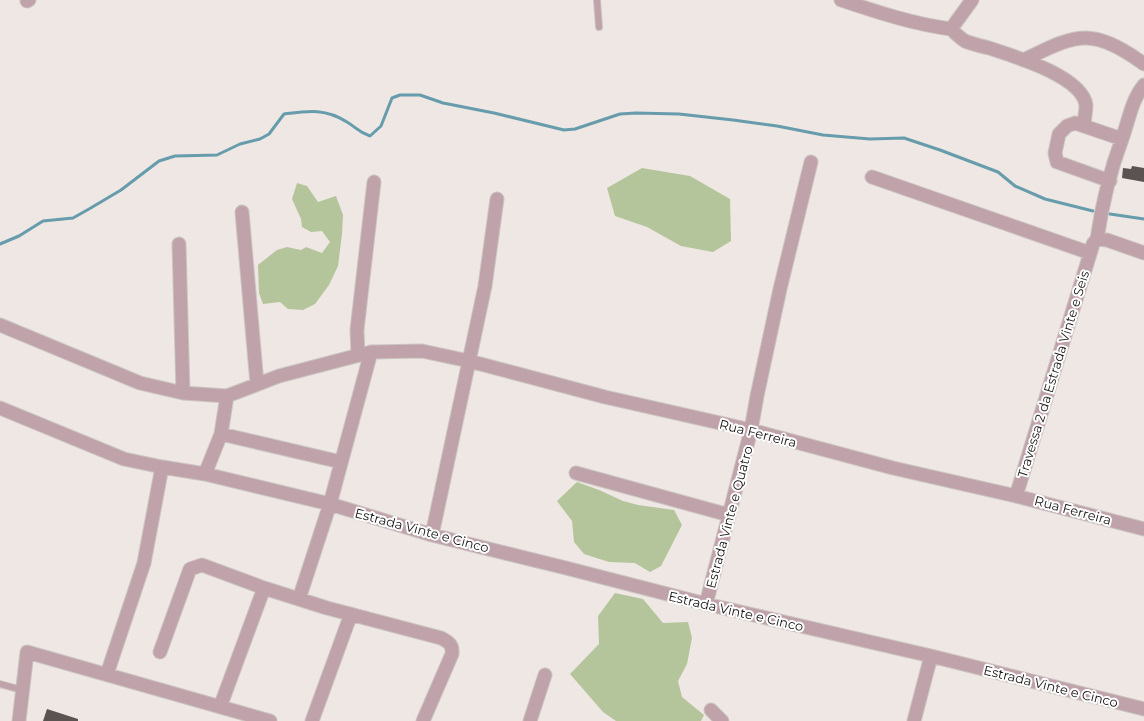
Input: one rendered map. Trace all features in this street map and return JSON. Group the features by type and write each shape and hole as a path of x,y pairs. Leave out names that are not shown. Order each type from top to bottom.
{"street":[{"path":"841,0 908,21 931,27 951,29 965,41 1023,60 1055,73 1077,89 1082,95 1086,104 1084,126"},
{"path":"951,29 972,0"},
{"path":"1023,60 1066,41 1086,38 1108,43 1144,64"},
{"name":"Travessa 2 da Estrada Vinte e Seis","path":"1016,496 1090,253 1093,244 1097,239 1101,215 1118,148 1130,110 1144,85"},
{"path":"1110,181 1057,162 1055,153 1059,134 1067,126 1075,123 1122,139"},
{"name":"Estrada Vinte e Quatro","path":"706,604 751,430 780,289 811,162"},
{"path":"872,177 1090,253"},
{"path":"299,599 330,504 341,462 364,354 357,330 374,182"},
{"path":"432,535 485,286 497,199"},
{"path":"242,212 257,384"},
{"path":"1097,239 1108,240 1144,253"},
{"path":"178,244 183,393"},
{"path":"0,325 140,382 183,393 227,396 221,434 205,474"},
{"name":"Rua Ferreira","path":"227,396 279,376 364,354 422,351 469,361 605,397 751,430 893,468 1016,496 1144,529"},
{"name":"Estrada Vinte e Cinco","path":"0,408 124,459 205,474 330,504 432,535 706,604 930,656 1144,709"},
{"path":"221,434 341,462"},
{"path":"108,674 144,562 162,467"},
{"path":"576,473 729,515"},
{"path":"160,652 190,569 202,565 299,599 441,638 449,642 453,648 452,654 423,721"},
{"path":"220,707 264,588"},
{"path":"312,721 351,614"},
{"path":"19,721 26,652 270,721"},
{"path":"914,721 930,656"},
{"path":"530,721 545,675"},
{"path":"710,710 722,721"}],"lane":[{"path":"597,0 599,27"},
{"path":"0,684 22,690"}],"green space":[{"path":"642,168 690,176 730,199 731,241 713,252 681,246 647,227 615,216 607,188"},
{"path":"297,183 307,186 318,202 336,196 343,215 338,266 329,285 315,304 303,310 288,309 280,302 263,304 259,293 258,265 277,250 287,247 301,250 306,247 322,253 330,242 322,231 311,232 302,227 301,219 292,199"},
{"path":"577,482 623,501 638,505 674,510 682,525 661,566 650,572 635,563 609,562 584,554 574,542 572,521 557,501"},
{"path":"615,593 643,599 663,623 688,622 692,638 687,664 678,681 682,697 704,715 701,721 616,721 603,712 570,674 599,644 598,616"}],"building":[{"path":"1132,166 1144,168 1144,182 1122,178 1123,168 1131,169"},
{"path":"47,709 78,719 78,721 43,721"}],"waterway":[{"path":"0,244 19,236 43,221 73,218 121,190 159,161 175,156 217,155 240,144 260,139 269,134 284,114 309,112 331,114 370,136 381,126 392,98 400,95 420,95 443,103 494,113 564,130 575,129 620,114 679,114 777,126 823,135 870,139 904,138 998,172 1015,186 1045,199 1093,211"},
{"path":"1110,214 1144,219"}]}
